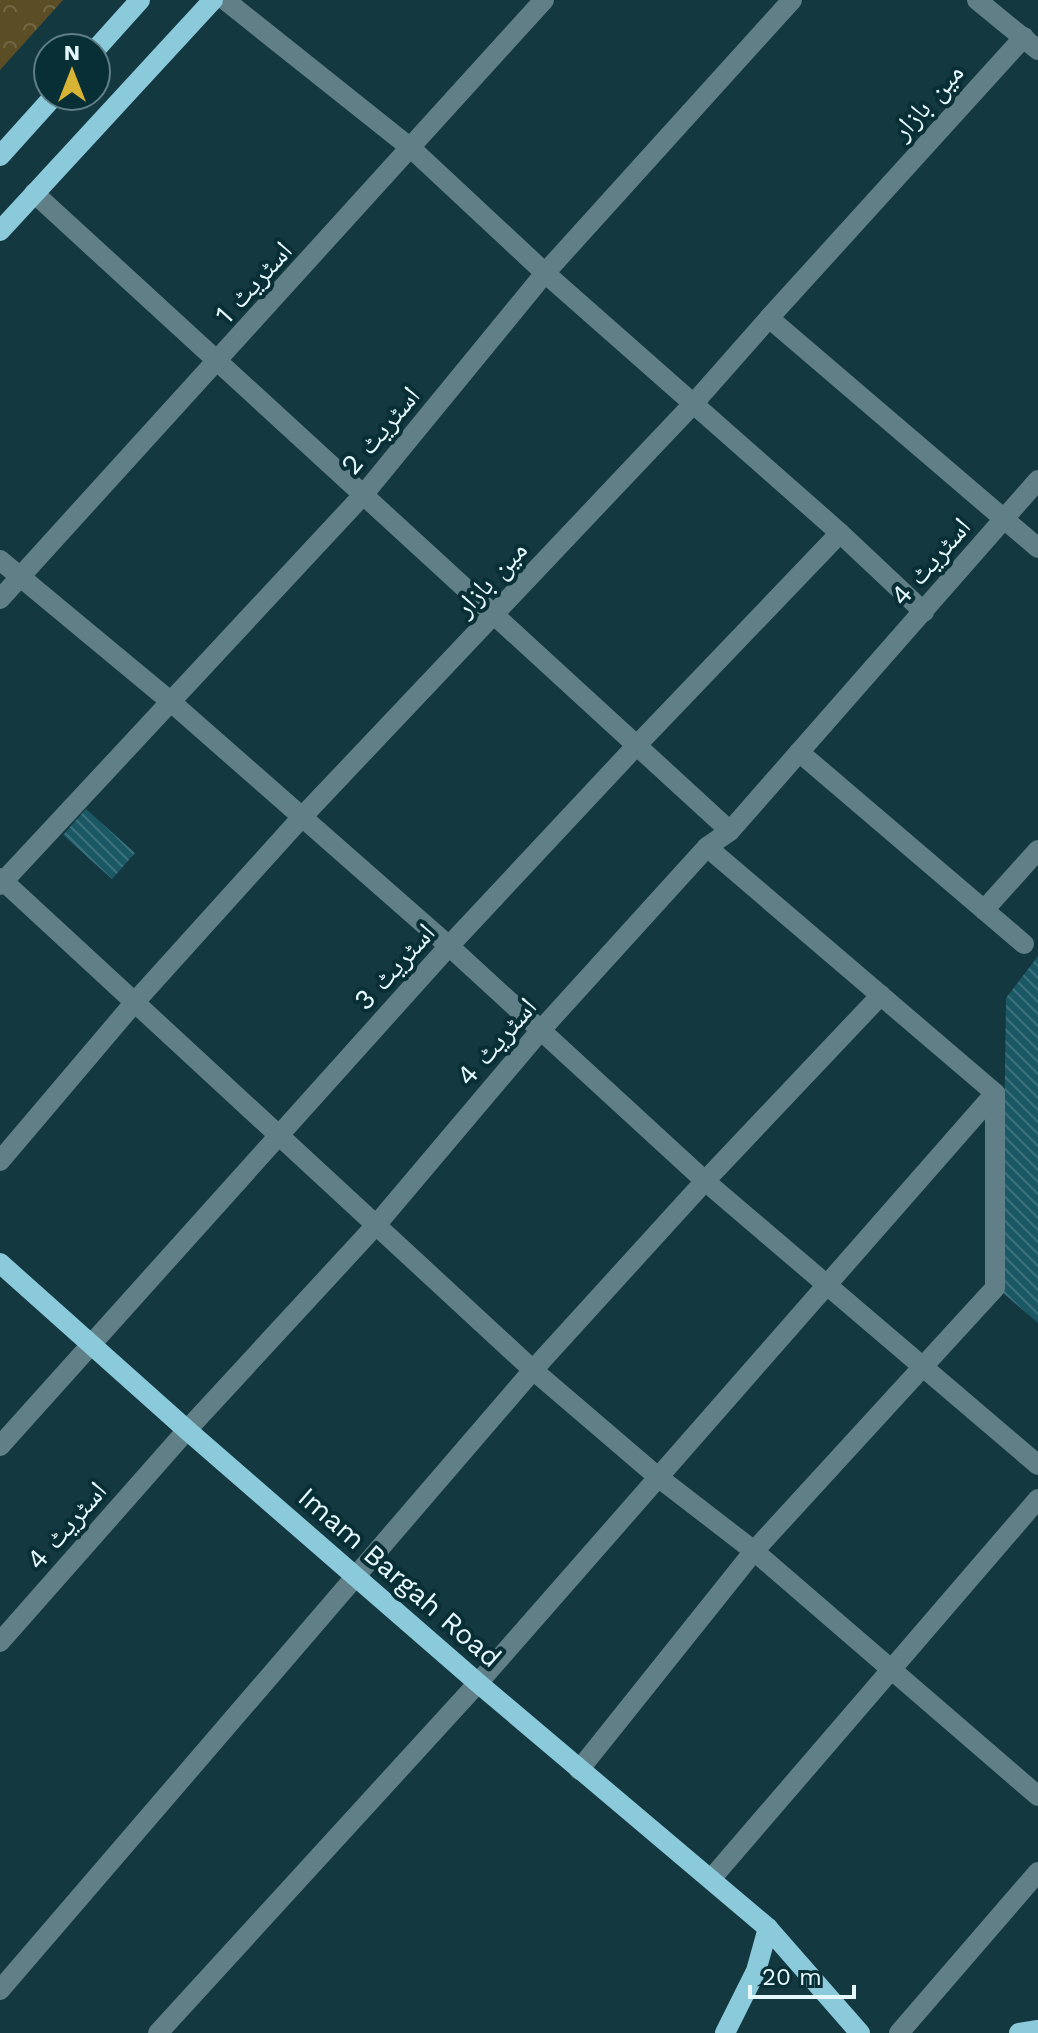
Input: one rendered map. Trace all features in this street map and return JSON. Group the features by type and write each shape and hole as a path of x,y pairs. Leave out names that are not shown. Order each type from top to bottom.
{"main road":[{"path":"111,32 140,0"},
{"path":"0,231 213,0"},
{"path":"0,156 40,112"},
{"name":"Imam Bargah Road","path":"0,1263 478,1683 768,1928 860,2033"},
{"path":"725,2033 756,1971 768,1928"},
{"path":"1019,2033 1038,2030"}],"street":[{"path":"225,0 412,149 545,273 840,533 924,612"},
{"name":"اسٹریٹ 1","path":"0,599 412,149 544,0"},
{"name":"اسٹریٹ 2","path":"1,882 364,494 545,273 792,0"},
{"path":"977,0 1031,44"},
{"name":"مین بازار","path":"0,1161 134,1003 302,817 694,403 769,318 1031,44"},
{"path":"34,193 730,831"},
{"path":"769,318 1038,548"},
{"name":"اسٹریٹ 4","path":"0,1642 187,1430 377,1224 540,1031 707,847 730,831 1038,480"},
{"name":"اسٹریٹ 3","path":"0,1446 449,946 840,533"},
{"path":"0,560 170,701 449,946 705,1181 1038,1465"},
{"path":"799,752 1024,944"},
{"path":"579,1770 754,1551 995,1288 995,1093 707,847"},
{"path":"984,910 1038,850"},
{"path":"1,882 533,1370 658,1477 754,1551 1038,1796"},
{"path":"0,1990 533,1370 705,1181 881,995"},
{"path":"158,2033 478,1683 995,1093"},
{"path":"711,1879 1038,1499"},
{"path":"899,2033 1038,1872"}],"green space":[{"path":"0,0 63,0 32,32 0,70"}],"building":[{"path":"86,809 135,853 112,879 63,835"},
{"path":"1038,956 1038,1323 1002,1292 1006,998"}]}
